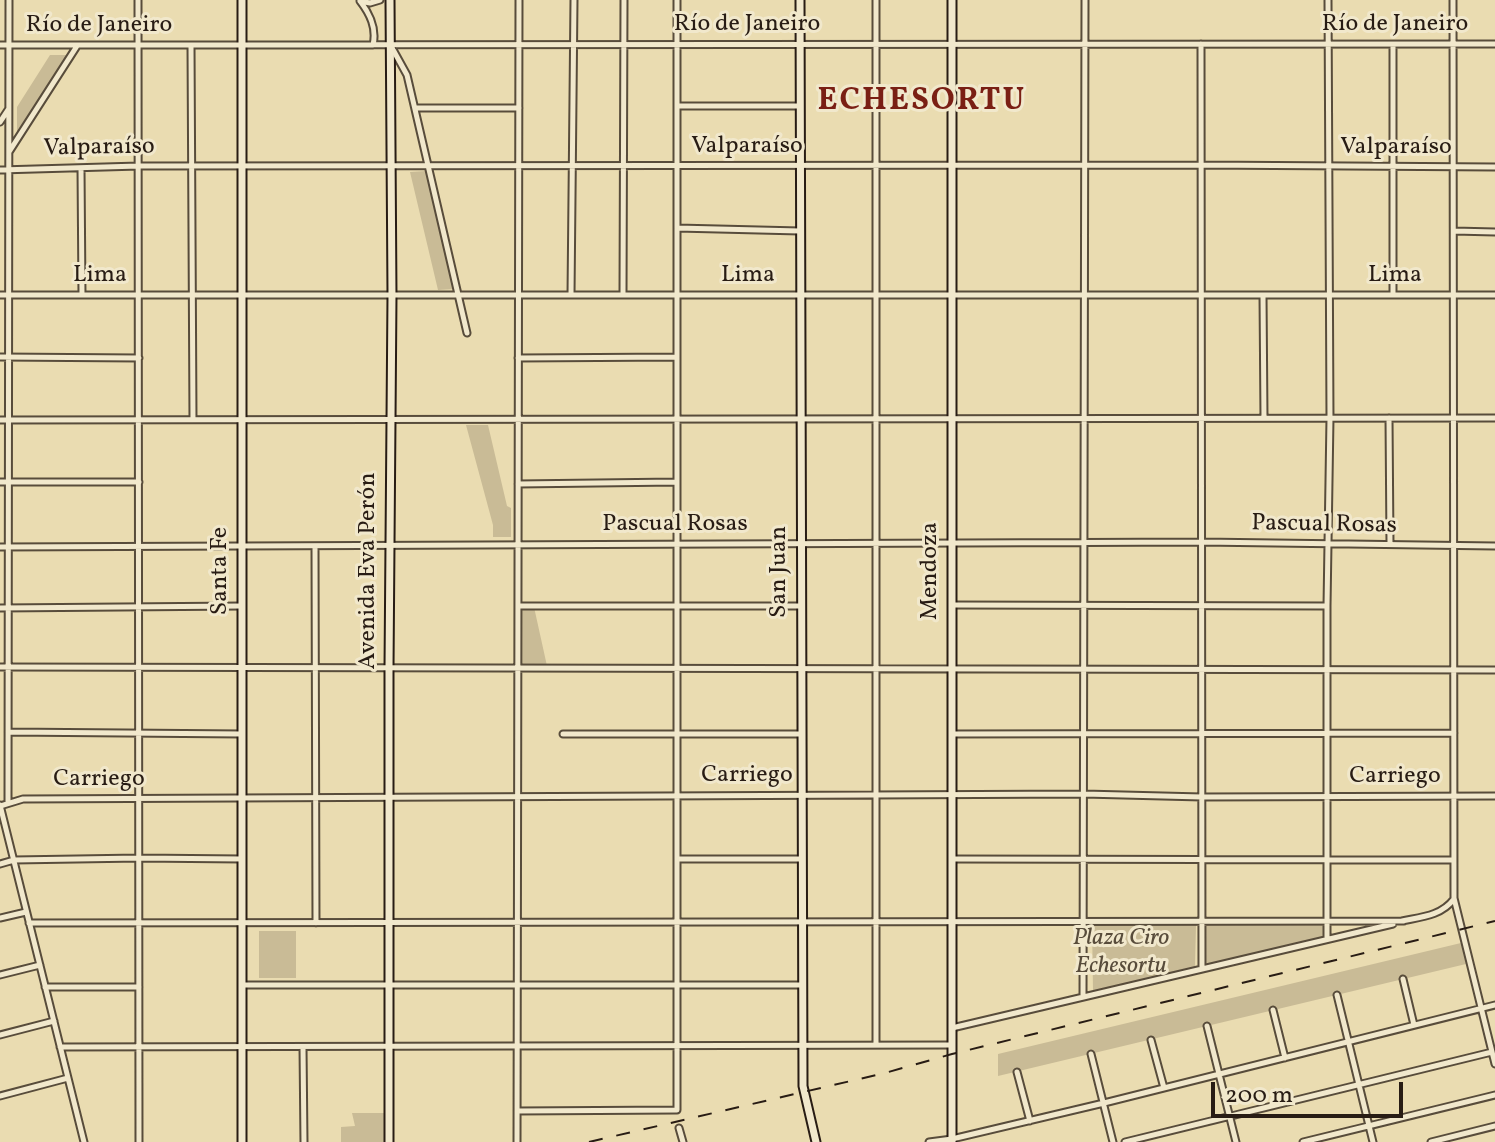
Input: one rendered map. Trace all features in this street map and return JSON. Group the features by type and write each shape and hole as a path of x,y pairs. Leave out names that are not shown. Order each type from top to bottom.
{"main road":[{"name":"Santa Fe","path":"242,0 242,1142"},
{"name":"Avenida Eva Perón","path":"389,1142 390,0"},
{"name":"San Juan","path":"800,0 802,1046 803,1086 816,1142"},
{"name":"Mendoza","path":"952,0 952,1140"}],"street":[{"path":"8,802 9,0"},
{"path":"138,0 139,1142"},
{"path":"359,0 370,3 380,0"},
{"path":"359,0 374,26 373,45"},
{"path":"517,1142 519,0"},
{"path":"571,295 574,0"},
{"path":"623,295 624,0"},
{"path":"517,1111 677,1110 677,0"},
{"path":"876,0 876,1045"},
{"path":"1083,997 1085,0"},
{"path":"1327,939 1330,418 1328,0"},
{"path":"1453,0 1454,898 1495,1064"},
{"path":"1201,44 1202,969"},
{"name":"Río de Janeiro","path":"0,45 1495,44"},
{"path":"9,152 77,45"},
{"path":"191,45 193,419"},
{"path":"390,45 407,75 467,333"},
{"path":"1393,45 1393,295"},
{"path":"677,106 800,106"},
{"path":"415,108 519,108"},
{"path":"0,122 9,109"},
{"name":"Valparaíso","path":"0,170 139,166 1495,167"},
{"path":"81,168 82,295"},
{"path":"677,228 800,231"},
{"path":"1454,231 1495,232"},
{"name":"Lima","path":"0,295 1495,295"},
{"path":"1263,295 1264,418"},
{"path":"0,357 139,358"},
{"path":"518,358 677,357"},
{"path":"1389,417 1390,544"},
{"path":"0,420 1495,418"},
{"path":"0,482 139,482"},
{"path":"518,484 676,482"},
{"name":"Pascual Rosas","path":"0,547 1084,542 1495,546"},
{"path":"315,546 316,923"},
{"path":"952,605 1327,606"},
{"path":"0,608 242,606"},
{"path":"518,606 801,606"},
{"path":"0,667 1495,670"},
{"path":"8,732 242,734"},
{"path":"952,734 1454,733"},
{"path":"563,734 802,734"},
{"path":"0,752 8,750"},
{"name":"Carriego","path":"0,806 23,799 139,798 952,794 1495,796"},
{"path":"0,806 84,1142"},
{"path":"0,864 14,860 242,859"},
{"path":"677,859 802,859"},
{"path":"952,859 1454,860"},
{"path":"952,1028 1438,913 1454,898"},
{"path":"0,918 26,912"},
{"path":"29,923 1404,921"},
{"path":"0,975 40,965"},
{"path":"1403,979 1414,1025"},
{"path":"242,985 802,985"},
{"path":"45,987 139,987"},
{"path":"1337,995 1373,1142"},
{"path":"929,1142 952,1140 1495,1005"},
{"path":"1273,1010 1285,1058"},
{"path":"0,1035 54,1021"},
{"path":"1207,1026 1236,1142"},
{"path":"1151,1040 1164,1088"},
{"path":"60,1047 952,1045"},
{"path":"303,1047 304,1142"},
{"path":"1125,1142 1492,1052"},
{"path":"1091,1054 1113,1142"},
{"path":"1017,1072 1030,1121"},
{"path":"0,1096 68,1078"},
{"path":"1303,1142 1495,1095"},
{"path":"1431,1142 1495,1126"},
{"path":"679,1128 683,1142"}],"green space":[{"path":"50,55 67,55 17,134 17,107"},
{"path":"426,171 455,289 438,290 410,172"},
{"path":"466,425 488,425 507,506 511,508 511,537 493,537 493,525"},
{"path":"521,607 534,607 547,666 521,666"},
{"name":"Plaza Ciro Echesortu","path":"1324,923 1325,938 1206,966 1206,924"},
{"name":"Plaza Ciro Echesortu","path":"1092,924 1196,925 1195,967 1093,991"},
{"path":"259,931 296,931 296,978 259,978"},
{"path":"1461,943 1466,964 998,1076 998,1054"},
{"path":"352,1113 385,1113 385,1142 341,1142 341,1127 355,1126"}],"railway":[{"path":"589,1142 885,1073 1495,921"}],"district":[{"name":"ECHESORTU","path":"922,103"}]}
